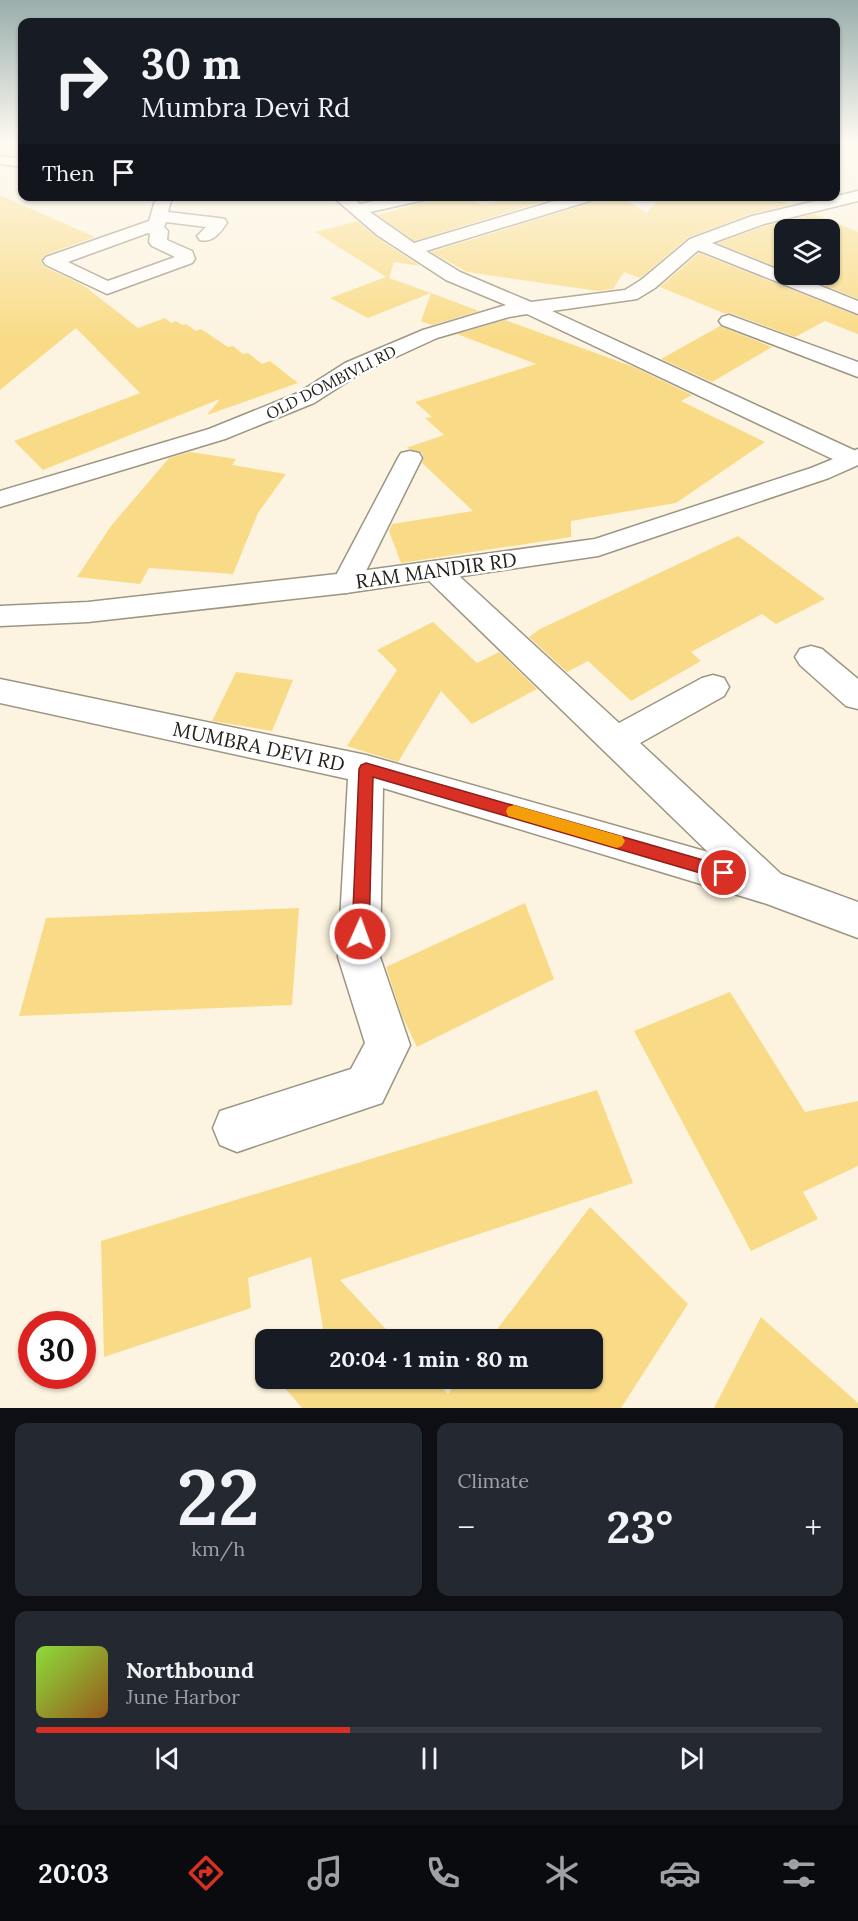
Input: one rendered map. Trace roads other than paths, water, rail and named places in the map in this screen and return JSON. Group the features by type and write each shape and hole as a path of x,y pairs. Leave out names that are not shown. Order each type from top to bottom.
{"street":[{"path":"154,222 160,208"},
{"path":"354,208 453,276 529,308 855,458"},
{"path":"357,210 368,208"},
{"path":"412,249 551,208"},
{"name":"OLD DOMBIVLI RD","path":"0,499 218,434 257,420 306,398 353,368 430,334 507,310 630,295 644,289 683,251 696,243 758,220 809,208"},
{"path":"154,222 159,231 158,242 186,255 186,259 107,288 52,261 154,222 219,223 206,236"},
{"path":"696,243 858,308"},
{"path":"99,244 124,255"},
{"path":"729,321 858,370"},
{"path":"346,583 410,458"},
{"name":"RAM MANDIR RD","path":"0,616 88,612 346,583 598,547 820,473 855,458"},
{"path":"435,570 769,886"},
{"path":"811,657 858,697"},
{"path":"614,741 713,687"},
{"name":"MUMBRA DEVI RD","path":"0,691 366,769 853,912"},
{"path":"237,1128 366,1087 388,1045 360,957 366,769"}]}
